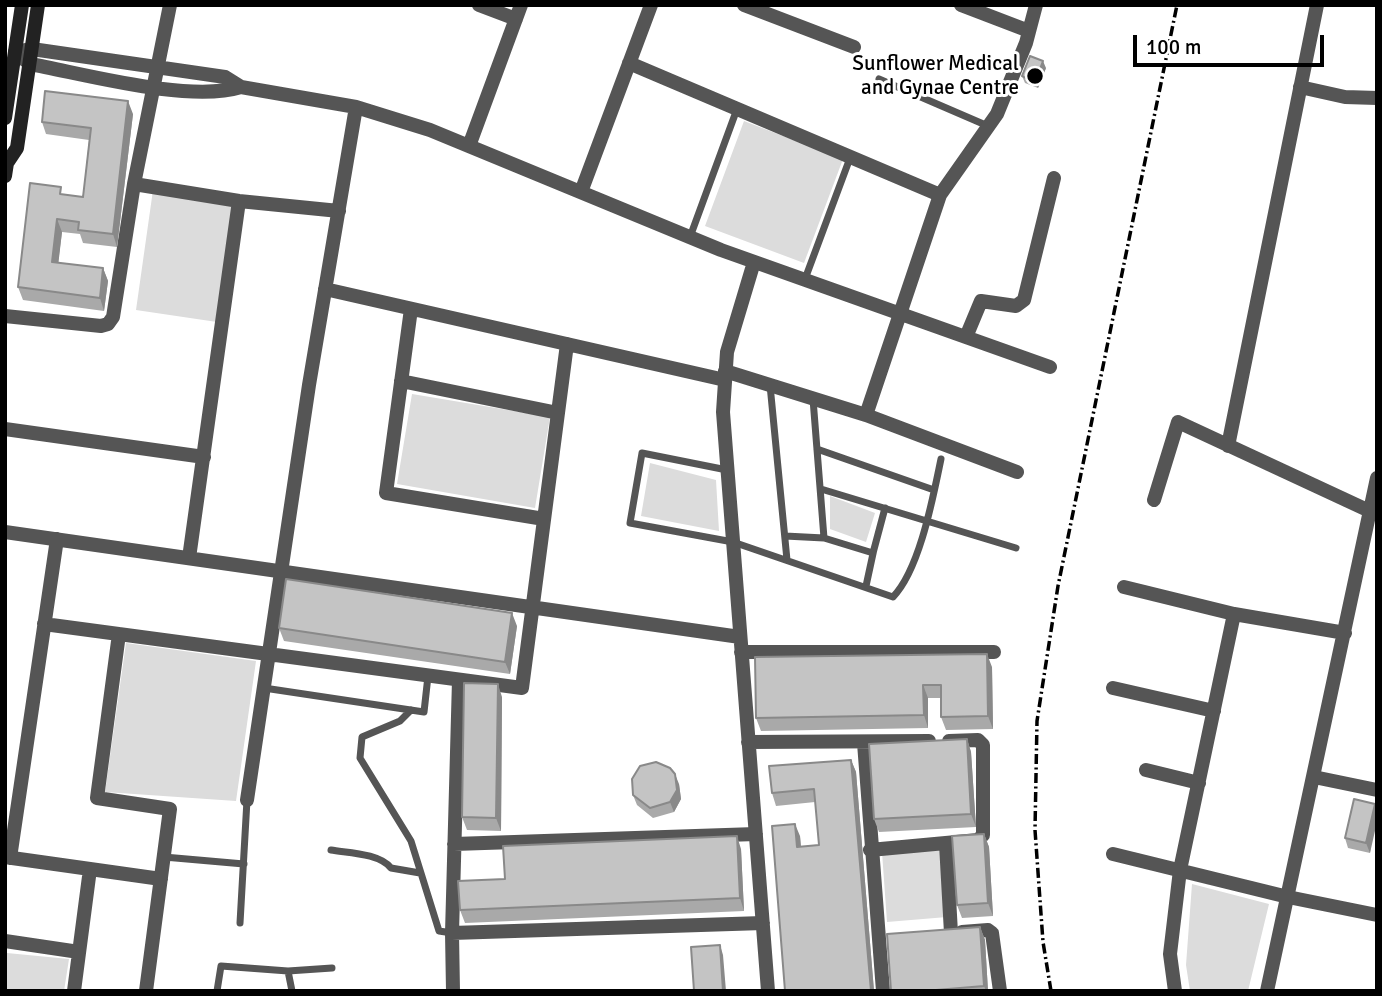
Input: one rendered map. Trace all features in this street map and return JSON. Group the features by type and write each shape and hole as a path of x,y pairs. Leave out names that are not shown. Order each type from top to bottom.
{"main road":[{"path":"5,118 22,5"},
{"path":"6,166 17,148 38,5"}],"street":[{"path":"5,316 108,324 113,317 113,271 155,87 170,5"},
{"path":"468,146 518,12 479,5"},
{"path":"581,192 650,5"},
{"path":"744,5 854,47"},
{"path":"961,5 1029,31"},
{"path":"866,415 940,195 997,114 1029,31 1036,5"},
{"path":"1228,446 1317,5"},
{"path":"15,52 155,87 223,92 241,87"},
{"path":"31,57 225,77 241,87 356,107 468,146 754,262 1050,367"},
{"path":"629,63 940,195"},
{"path":"1300,87 1345,97 1377,98"},
{"path":"247,800 280,571 356,107"},
{"path":"966,337 981,301 1016,306 1024,300 1054,178"},
{"path":"134,184 239,201 339,211"},
{"path":"189,558 239,201"},
{"path":"754,262 727,352 723,412 768,991"},
{"path":"325,289 567,344 770,385 866,415 1017,472"},
{"path":"411,309 386,493 544,519"},
{"path":"44,624 522,688 567,344"},
{"path":"401,381 558,413"},
{"path":"1154,500 1178,422 1373,513"},
{"path":"5,429 204,457"},
{"path":"1267,991 1373,513 1377,478"},
{"path":"5,532 533,607 741,645 994,652"},
{"path":"57,539 8,858 161,879"},
{"path":"1124,587 1234,614 1345,633"},
{"path":"1175,991 1170,954 1180,870 1234,614"},
{"path":"119,634 97,798 170,809 146,991"},
{"path":"453,991 452,933 459,680"},
{"path":"1113,688 1214,711"},
{"path":"748,742 978,740 983,745 984,835 978,840 870,850"},
{"path":"864,743 870,850 887,941 883,991"},
{"path":"1146,770 1199,783"},
{"path":"1314,777 1377,790"},
{"path":"454,844 756,834"},
{"path":"946,844 946,934 988,930 992,933 1000,991"},
{"path":"1113,854 1288,897 1377,915"},
{"path":"74,991 90,869"},
{"path":"452,933 762,923"},
{"path":"5,941 79,952"}],"lane":[{"path":"879,79 989,126"},
{"path":"690,237 737,109"},
{"path":"805,279 851,157"},
{"path":"770,385 787,560"},
{"path":"813,399 824,538"},
{"path":"817,449 934,490"},
{"path":"727,470 642,453 630,523 733,542 893,597 902,587 927,521 942,459"},
{"path":"821,489 1016,548"},
{"path":"866,586 885,508"},
{"path":"785,536 824,538 873,553 874,547"},
{"path":"262,687 424,712 428,675"},
{"path":"411,710 400,720 362,737 360,758 411,841 439,931 452,933"},
{"path":"240,923 247,800"},
{"path":"331,850 364,855 387,863 391,868 420,873"},
{"path":"164,858 244,864"},
{"path":"217,991 220,966 288,971 332,968"},
{"path":"288,971 292,991"}],"shaded area":[{"path":"744,121 843,159 804,263 705,226"},
{"path":"153,190 233,201 217,322 136,310"},
{"path":"412,394 550,417 535,508 397,484"},
{"path":"650,463 716,480 719,531 641,516"},
{"path":"830,496 875,513 866,542 830,529"},
{"path":"126,643 256,661 236,801 105,792"},
{"path":"941,848 947,917 887,922 882,852"},
{"path":"1192,884 1269,904 1248,991 1190,991 1186,965"},
{"path":"7,953 69,959 64,991 5,991"}],"building":[{"path":"1030,56 1043,61 1035,82 1022,76"},
{"path":"45,91 128,101 113,234 78,230 79,222 57,219 52,262 103,268 100,298 18,287 30,183 61,187 60,194 83,197 91,128 42,122"},
{"path":"286,579 512,613 505,662 279,628"},
{"path":"987,654 988,716 941,717 941,685 923,685 924,715 756,718 755,657"},
{"path":"464,683 498,684 496,818 462,817"},
{"path":"967,739 971,814 874,819 869,744"},
{"path":"851,760 871,991 785,991 772,826 795,824 797,847 819,845 814,789 772,793 769,766"},
{"path":"656,762 670,768 675,774 677,790 670,802 650,808 633,795 632,779 640,766"},
{"path":"1354,799 1375,804 1366,843 1345,838"},
{"path":"984,834 988,903 957,905 952,836"},
{"path":"737,836 740,898 460,910 458,881 505,879 503,846"},
{"path":"980,927 984,986 891,991 887,934"},
{"path":"720,945 723,991 694,991 691,947"}],"railway":[{"path":"1051,991 1043,942 1035,830 1037,721 1058,586 1177,5"}],"place":[{"name":"Sunflower Medical and Gynae Centre","path":"1035,76"}]}
